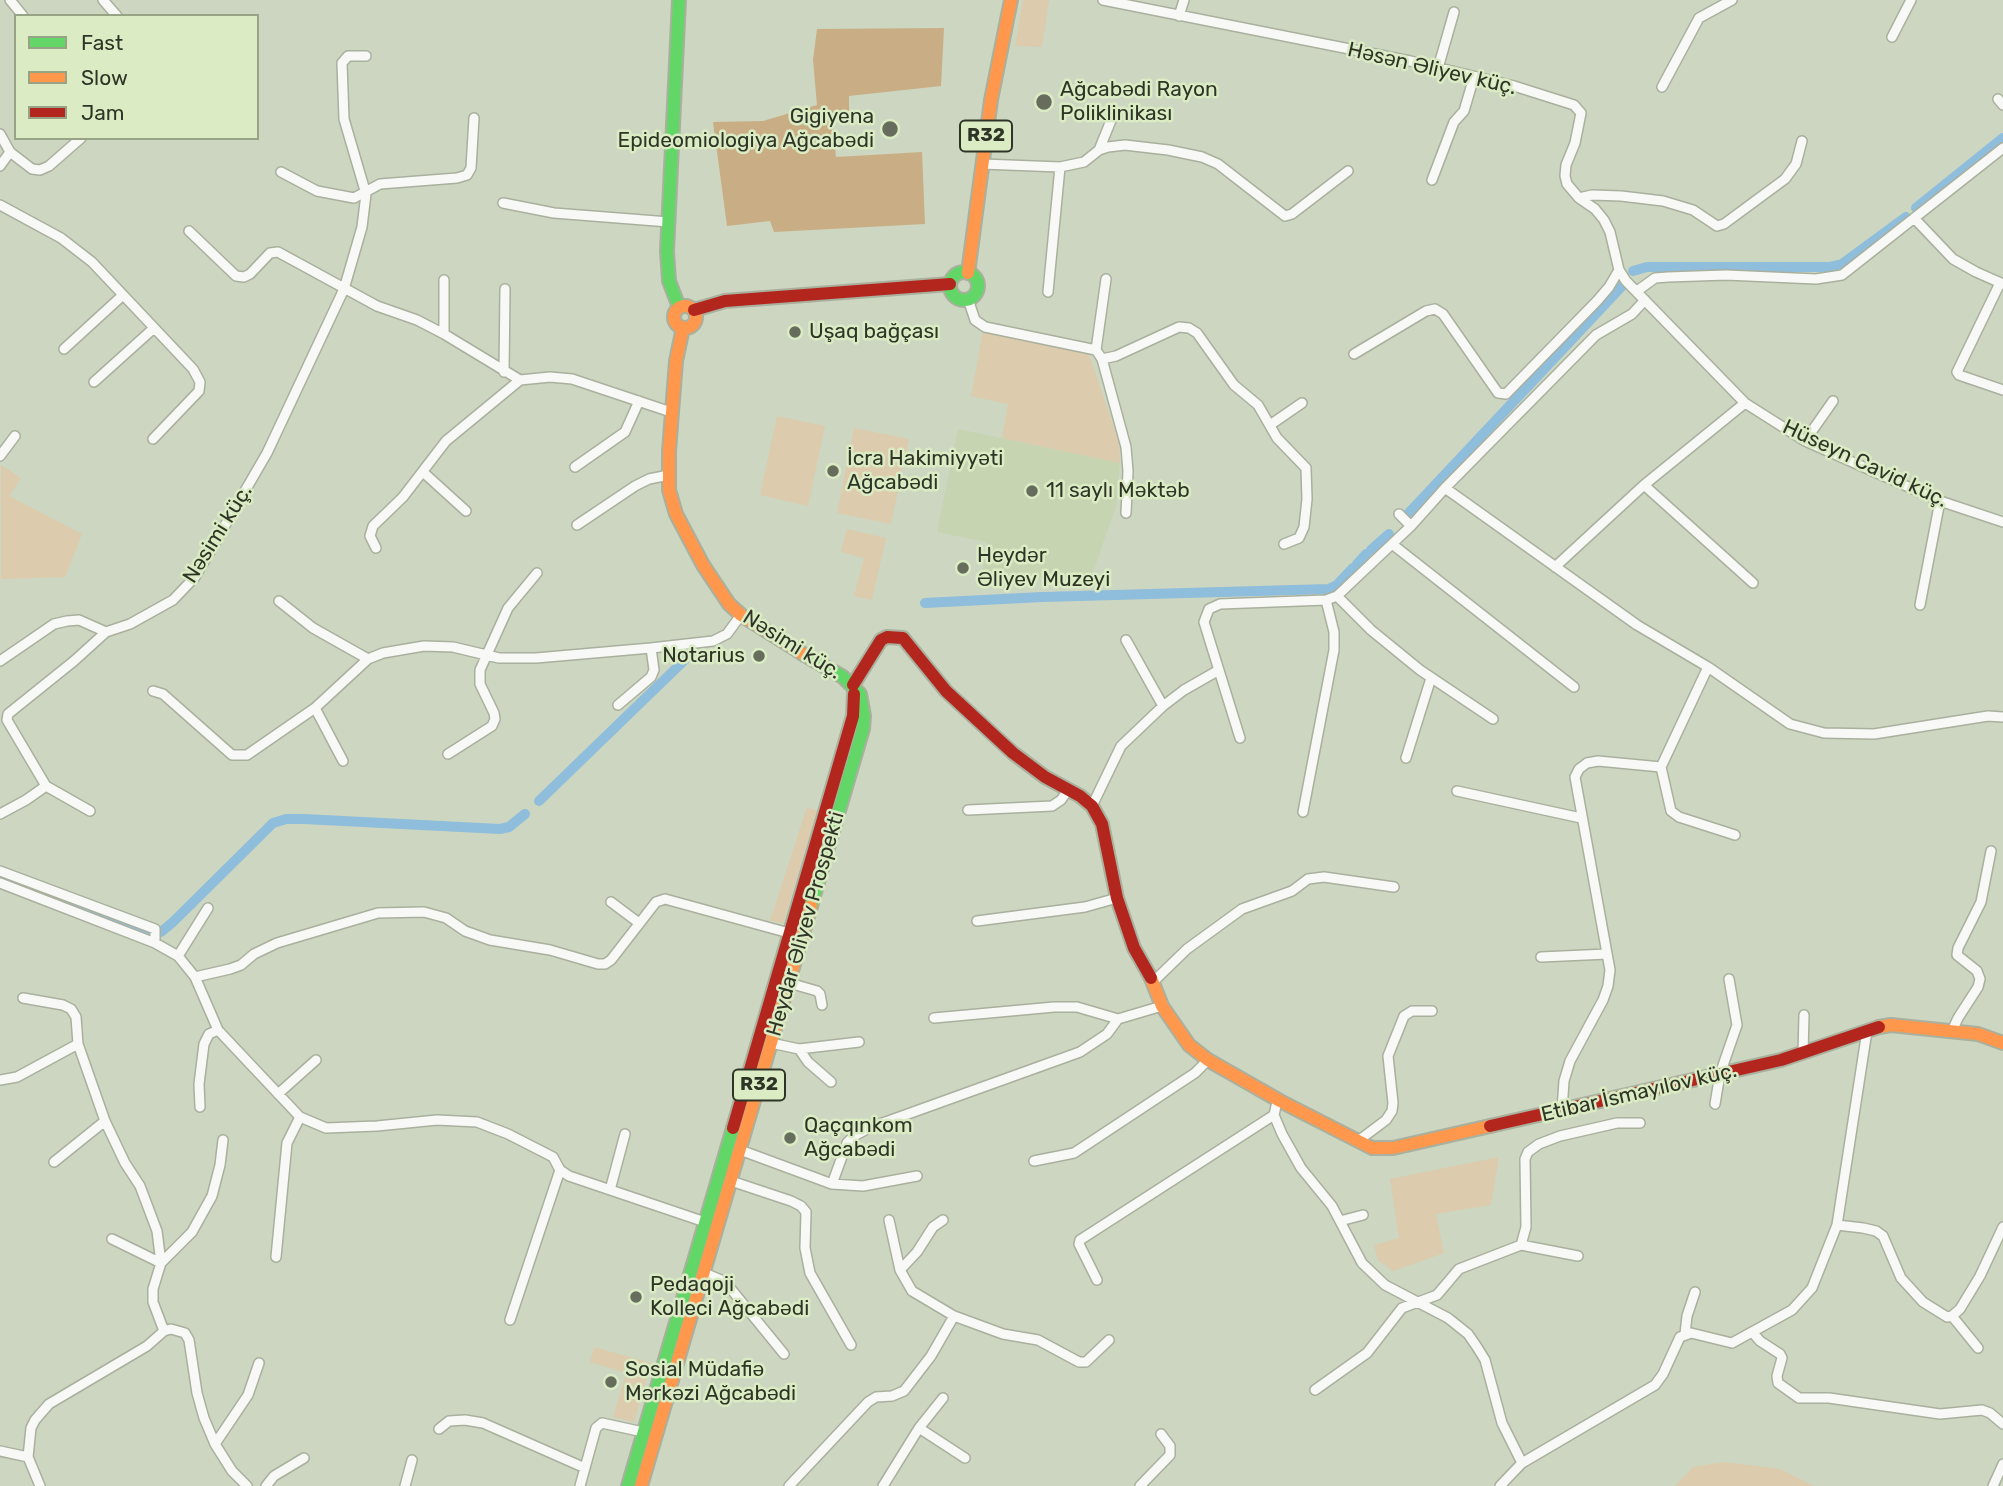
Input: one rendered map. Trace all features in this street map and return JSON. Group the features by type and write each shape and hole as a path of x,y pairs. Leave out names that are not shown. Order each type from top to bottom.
{"main road":[{"path":"679,0 669,222 669,281 679,307"},
{"name":"R32","path":"968,273 991,100 1011,0"},
{"path":"959,273 968,273 973,275 978,283 975,293 968,299 957,298 953,294 951,279 959,273"},
{"path":"679,307 690,307 694,310 725,302 950,284"},
{"path":"679,307 674,316 678,326 683,328 688,328 696,320 694,310"},
{"name":"Nəsimi küç.","path":"683,328 676,361 671,412 669,475 672,503 690,543 719,591 741,615 853,685"},
{"path":"853,685 881,640 887,637 903,638 946,691 1013,753 1093,806"},
{"name":"R32","path":"628,1486 853,716 853,685"},
{"name":"Heydar Əliyev Prospekti","path":"641,1486 863,729 863,703 853,685"},
{"name":"Etibar İsmayılov küç.","path":"1093,806 1102,824 1117,898 1134,948 1153,982 1162,1006 1189,1045 1209,1060 1280,1101 1372,1148 1393,1148 1781,1060 1891,1025 1978,1034 2003,1043"}],"street":[{"path":"10,0 21,14"},
{"path":"103,0 115,14"},
{"name":"Həsən Əliyev küç.","path":"1103,0 1438,68 1574,105 1581,114 1565,176 1567,184 1604,220 1610,232 1619,270"},
{"path":"1179,16 1184,0"},
{"path":"1662,87 1699,18 1732,0"},
{"path":"1892,37 1911,0"},
{"path":"1438,68 1454,12"},
{"name":"Nəsimi küç.","path":"106,632 130,625 173,600 195,577 267,453 344,289 362,227 366,194 344,119 342,63 348,56 366,57"},
{"path":"1432,180 1454,122 1464,111 1474,77"},
{"path":"1099,150 1114,113"},
{"path":"282,172 317,191 354,198 366,194 372,187 380,184 457,178 467,175 471,168 474,118"},
{"path":"0,134 10,152 32,169 40,170 49,166 79,140"},
{"path":"1579,198 1601,196 1663,201 1693,210 1717,226 1724,224 1785,179 1796,164 1801,141"},
{"path":"982,164 1060,167 1084,162 1099,150 1125,145 1202,157 1218,164 1285,216 1292,214 1349,171"},
{"path":"1636,291 1655,278 1668,276 1829,278 1842,275 2003,148"},
{"path":"0,166 10,152"},
{"path":"1048,292 1060,167"},
{"path":"503,202 554,213 669,222"},
{"path":"0,205 61,238 92,262 193,369 200,382 199,391 153,439"},
{"path":"1913,218 1953,259 2002,284 1957,372 2003,390"},
{"path":"189,231 236,276 244,277 250,274 270,253 278,252 377,306 417,320 444,334 520,380 550,377 572,379 671,412"},
{"path":"1354,354 1426,311 1435,309 1443,314 1498,393 1506,394 1597,301 1619,270"},
{"name":"Hüseyn Cavid küç.","path":"1619,270 1697,356 1745,403 1805,441 1940,500 2003,522"},
{"path":"1106,279 1096,350 1102,359 1126,447 1126,513"},
{"path":"444,280 444,334"},
{"path":"504,372 505,289"},
{"path":"64,349 123,295"},
{"path":"968,299 975,320 985,327 1096,350"},
{"path":"1240,738 1204,622 1209,609 1220,604 1326,600 1338,596 1411,526 1596,335 1632,314 1646,300"},
{"path":"1102,359 1116,356 1179,327 1189,328 1197,333 1234,385 1258,405 1277,438 1306,468 1304,527 1299,538 1284,544"},
{"path":"94,382 155,328"},
{"path":"376,548 370,536 373,526 403,496 446,440 520,380"},
{"path":"575,467 625,432 639,401"},
{"path":"1805,441 1833,401"},
{"path":"1270,425 1302,403"},
{"path":"1555,566 1644,485 1745,403"},
{"path":"0,456 15,436"},
{"path":"423,471 466,511"},
{"path":"577,525 635,486 649,479 669,475"},
{"path":"1644,485 1753,583"},
{"path":"1445,488 1637,625 1708,667 1790,724 1824,733 1874,734 1988,716 2003,717"},
{"path":"1920,605 1940,500"},
{"path":"1399,514 1411,526"},
{"path":"1392,544 1574,687"},
{"path":"449,754 492,726 495,719 480,684 484,656 509,608 537,573"},
{"path":"1338,596 1371,631 1432,678 1493,719"},
{"path":"1303,812 1334,650 1334,632 1326,600"},
{"path":"279,601 313,628 368,659"},
{"path":"153,691 163,694 232,754 247,755 315,708 368,659 383,653 424,646 453,648 484,656 536,658 651,648 713,641 727,634 741,615"},
{"path":"0,661 54,624 79,620 106,632 74,662 8,714 7,720 46,786 90,811"},
{"path":"1126,640 1163,706"},
{"path":"618,705 651,677 654,670 651,648"},
{"path":"1708,667 1661,767 1671,811 1679,817 1735,835"},
{"path":"1093,806 1121,746 1163,706 1184,690 1219,670"},
{"path":"1406,758 1432,678"},
{"path":"315,708 343,761"},
{"path":"1562,1110 1564,1081 1570,1061 1608,986 1610,970 1575,777 1579,769 1587,763 1598,761 1661,767"},
{"path":"0,814 46,786"},
{"path":"968,810 1052,806 1061,800 1068,790"},
{"path":"1457,791 1581,818"},
{"path":"1952,1031 1980,979 1977,971 1957,955 1981,902 1991,851"},
{"path":"0,871 155,929 155,943"},
{"path":"1153,982 1187,950 1242,909 1292,891 1308,879 1324,877 1394,887"},
{"path":"0,883 155,943 178,957 195,977 218,1030 300,1117 326,1128 437,1120 477,1122 553,1157 561,1170 569,1176 705,1222"},
{"path":"977,921 1085,907 1117,898"},
{"path":"195,977 241,965 254,954 277,943 378,913 424,912 446,918 466,931 490,940 550,950 598,964 611,960 656,902 664,899 789,933"},
{"path":"611,902 639,923"},
{"path":"178,957 208,908"},
{"path":"1541,957 1606,954"},
{"path":"1715,1104 1720,1074 1737,1025 1729,979"},
{"path":"789,983 817,991 822,1004"},
{"path":"23,998 63,1005 71,1009 76,1017 78,1044 105,1121 125,1163 140,1186 157,1231 161,1263 153,1289 153,1302 164,1331"},
{"path":"934,1018 1077,1007 1118,1018 1162,1006"},
{"path":"1359,1141 1392,1111 1388,1056 1404,1016 1412,1012 1432,1011"},
{"path":"1803,1053 1804,1015"},
{"path":"832,1184 847,1143 854,1136 1080,1052 1107,1034 1118,1018"},
{"path":"200,1107 199,1084 204,1044 209,1034 218,1030"},
{"path":"1685,1334 1732,1343 1792,1310 1808,1294 1818,1276 1837,1225 1867,1031"},
{"path":"771,1042 799,1049 859,1042"},
{"path":"0,1080 18,1077 78,1044"},
{"path":"799,1049 808,1062 831,1082"},
{"path":"278,1094 316,1060"},
{"path":"1034,1161 1074,1153 1195,1073 1209,1060"},
{"path":"1280,1101 1274,1115 1301,1168 1332,1206 1362,1264 1385,1285 1448,1318 1468,1334 1477,1347 1485,1360 1502,1423 1522,1463"},
{"path":"1097,1280 1079,1244 1080,1240 1274,1115"},
{"path":"276,1257 287,1143 300,1117"},
{"path":"54,1162 105,1121"},
{"name":"Etibar İsmayılov küç.","path":"1521,1245 1526,1227 1525,1159 1528,1152 1539,1144 1560,1136 1617,1123 1640,1123"},
{"path":"610,1190 625,1134"},
{"path":"161,1263 192,1232 212,1196 223,1140"},
{"path":"740,1150 832,1184 863,1186 917,1176"},
{"path":"510,1320 561,1170"},
{"path":"731,1181 791,1201 806,1212 805,1248 810,1273 851,1345"},
{"path":"1340,1221 1363,1215"},
{"path":"889,1220 900,1270 912,1291 954,1316 1003,1334 1038,1340 1079,1362 1086,1363 1109,1340"},
{"path":"900,1270 917,1252 933,1227 943,1220"},
{"path":"1837,1225 1876,1231 1883,1236 1901,1278 1923,1302 1942,1315 1952,1316 1960,1310 1980,1276 2003,1227"},
{"path":"112,1239 161,1263"},
{"path":"1315,1390 1367,1353 1402,1308 1437,1295 1459,1269 1521,1245 1578,1256"},
{"path":"704,1273 713,1276 731,1290 784,1354"},
{"path":"1500,1486 1522,1463 1655,1385 1663,1374 1676,1342 1685,1334 1687,1316 1695,1292"},
{"path":"789,1486 868,1402 876,1396 892,1396 904,1391 931,1356 954,1316"},
{"path":"1952,1316 1978,1348"},
{"path":"40,1486 28,1457 31,1428 35,1420 49,1404 171,1329 185,1334 189,1340 197,1393 215,1444 232,1471 247,1486"},
{"path":"1753,1333 1780,1354 1782,1358 1777,1376 1779,1382 1799,1398 1829,1398 1940,1414 1982,1410 2003,1424"},
{"path":"215,1444 248,1395 259,1363"},
{"path":"883,1486 919,1428 943,1398"},
{"path":"439,1429 449,1421 483,1423 586,1468"},
{"path":"580,1486 596,1428 602,1423 643,1432"},
{"path":"919,1428 965,1458"},
{"path":"1140,1486 1170,1455 1171,1446 1161,1434"},
{"path":"0,1451 28,1457"},
{"path":"266,1486 274,1476 304,1458"},
{"path":"405,1486 412,1460"},
{"path":"1993,1486 2003,1464"}],"shaded area":[{"path":"1023,0 1049,0 1042,47 1015,46"},
{"path":"944,28 941,86 849,96 849,111 832,113 836,157 922,152 925,224 774,232 770,221 727,226 713,122 763,121 817,105 813,60 817,29"},
{"path":"983,331 1085,351 1090,357 1119,443 1120,463 1002,438 1008,404 971,396"},
{"path":"777,416 825,426 808,506 760,495"},
{"path":"854,428 909,439 891,524 837,513"},
{"name":"11 saylı Məktəb","path":"958,429 1120,463 1116,506 1092,575 981,581 987,542 937,532"},
{"path":"1,465 21,478 9,496 82,534 65,577 1,579"},
{"path":"847,529 886,538 872,600 854,596 864,558 841,552"},
{"path":"807,807 817,811 783,923 770,921"},
{"path":"1499,1157 1491,1205 1436,1214 1444,1253 1393,1271 1378,1260 1374,1245 1399,1238 1390,1179"},
{"path":"594,1347 651,1363 634,1422 613,1417 626,1373 590,1362"},
{"path":"1724,1462 1780,1469 1814,1486 1675,1486 1693,1467"}],"waterway":[{"path":"1916,208 2003,138"},
{"path":"1633,271 1647,267 1829,267 1842,264 1906,217"},
{"path":"1407,515 1622,286"},
{"path":"1371,550 1389,534"},
{"path":"1357,564 1366,554"},
{"path":"1043,597 1329,589 1337,585 1353,568"},
{"path":"925,603 1042,597"},
{"path":"539,801 694,651"},
{"path":"161,932 273,823 286,819 304,819 500,829 509,827 525,814"},
{"path":"0,876 150,932"}],"traffic: fast":[{"path":"679,0 667,251 669,281 679,307"},
{"path":"964,272 974,276 978,286 974,296 964,300 954,296 950,286 954,276 964,272"},
{"path":"803,654 843,677 860,694 864,716 863,729 811,906"},
{"path":"628,1486 733,1128"}],"traffic: slow":[{"path":"968,273 991,100 1011,0"},
{"path":"685,306 693,309 696,317 693,325 685,328 677,325 674,317 677,309 685,306"},
{"path":"683,328 676,361 669,451 669,490 676,514 703,565 729,604 741,615 803,654"},
{"path":"641,1486 811,906"},
{"path":"1151,978 1162,1006 1189,1045 1208,1060 1372,1148 1393,1148 1490,1126"},
{"path":"1879,1027 1891,1025 1978,1034 2003,1043"}],"traffic: jam":[{"path":"694,310 725,301 950,284"},
{"path":"853,685 881,640 887,637 903,638 946,691 1013,753 1045,777 1080,796 1092,806 1102,824 1117,898 1134,948 1151,978"},
{"path":"733,1128 853,716 854,694"},
{"path":"1490,1126 1781,1060 1879,1027"}],"place":[{"name":"Ağcabədi Rayon Poliklinikası","path":"1044,102"},
{"name":"Gigiyena Epideomiologiya Ağcabədi","path":"890,129"},
{"name":"Uşaq bağçası","path":"795,332"},
{"name":"İcra Hakimiyyəti Ağcabədi","path":"833,471"},
{"name":"11 saylı Məktəb","path":"1032,491"},
{"name":"Heydər Əliyev Muzeyi","path":"963,568"},
{"name":"Notarius","path":"759,656"},
{"name":"Qaçqınkom Ağcabədi","path":"790,1138"},
{"name":"Pedaqoji Kolleci Ağcabədi","path":"636,1297"},
{"name":"Sosial Müdafiə Mərkəzi Ağcabədi","path":"611,1382"}]}
